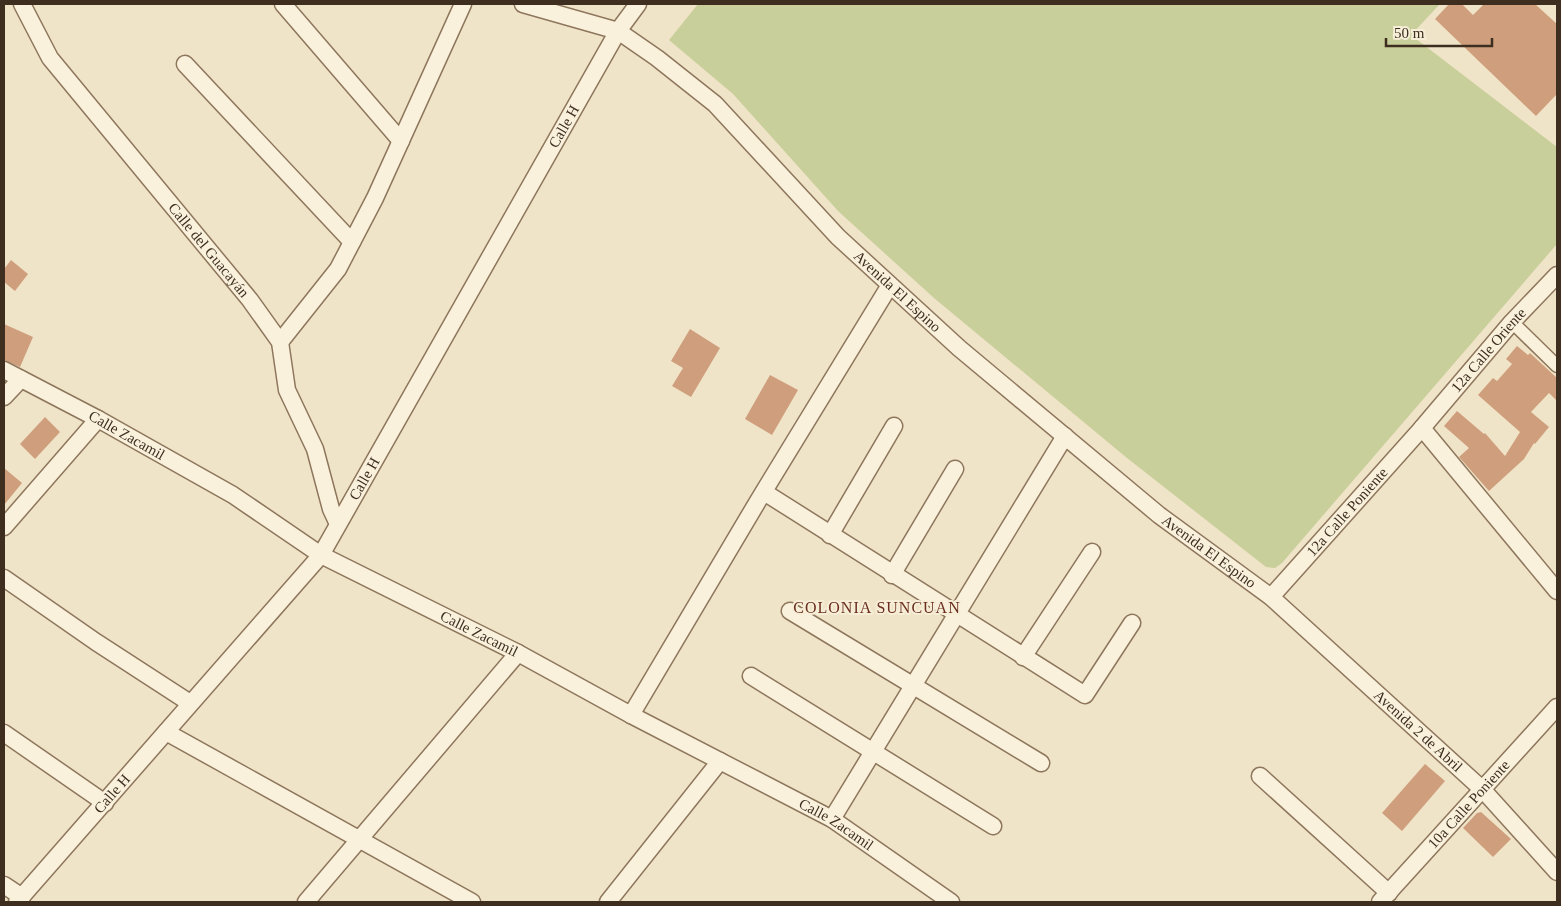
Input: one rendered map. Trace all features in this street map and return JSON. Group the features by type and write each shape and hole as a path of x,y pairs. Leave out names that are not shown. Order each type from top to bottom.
{"street":[{"path":"283,4 401,141"},
{"path":"280,342 338,269 375,198 463,4"},
{"name":"Avenida El Espino","path":"526,4 618,31 657,58 715,104 838,237 959,348 1158,514 1271,597"},
{"name":"Calle H","path":"19,900 321,555 618,31 638,4"},
{"name":"Calle del Guacayán","path":"29,8 50,58 250,300 280,342 287,390 315,449 331,509 338,524"},
{"path":"185,64 352,242"},
{"name":"12a Calle Oriente","path":"1422,428 1512,322 1557,275"},
{"path":"631,714 890,285"},
{"path":"1512,322 1557,366"},
{"name":"Calle Zacamil","path":"4,370 98,419 233,495 321,555 518,653 832,819 951,902"},
{"path":"4,397 21,379"},
{"path":"4,527 98,419"},
{"path":"830,535 894,426"},
{"path":"1422,428 1557,591"},
{"name":"12a Calle Poniente","path":"1271,597 1422,428"},
{"path":"832,819 1065,436"},
{"path":"892,575 955,469"},
{"path":"764,492 892,575 1086,695 1132,622"},
{"path":"1023,657 1092,552"},
{"path":"4,578 96,642 190,703"},
{"name":"Avenida 2 de Abril","path":"1271,597 1483,790 1557,872"},
{"path":"790,612 1041,763"},
{"path":"306,902 518,653"},
{"path":"751,676 994,826"},
{"name":"10a Calle Poniente","path":"1384,898 1557,706"},
{"path":"166,732 472,902"},
{"path":"4,734 105,803"},
{"path":"608,902 720,761"},
{"path":"1260,776 1384,898"},
{"path":"4,884 19,900"}],"green space":[{"path":"698,4 1440,4 1411,35 1557,147 1557,244 1282,563 1275,568 1266,567 1127,458 934,298 838,211 733,94 669,40"}],"building":[{"path":"1449,4 1462,4 1473,15 1484,4 1535,4 1557,24 1557,94 1536,116 1435,19"},
{"path":"11,260 28,274 15,291 4,282 4,269"},
{"path":"4,324 33,337 20,367 4,360"},
{"path":"690,329 720,348 691,397 672,386 683,368 671,361"},
{"path":"1517,346 1528,355 1530,353 1557,378 1557,401 1549,393 1531,412 1549,427 1534,443 1524,459 1489,491 1459,457 1469,448 1444,426 1457,411 1485,433 1505,456 1520,432 1478,395 1493,378 1497,381 1512,364 1506,359"},
{"path":"770,375 798,390 772,435 745,419"},
{"path":"45,417 60,432 35,459 20,444"},
{"path":"4,468 22,483 4,505"},
{"path":"1425,764 1445,781 1402,831 1382,813"},
{"path":"1481,812 1511,839 1493,857 1463,828 1477,813"}],"district":[{"name":"COLONIA SUNCUAN","path":"877,607"}]}
